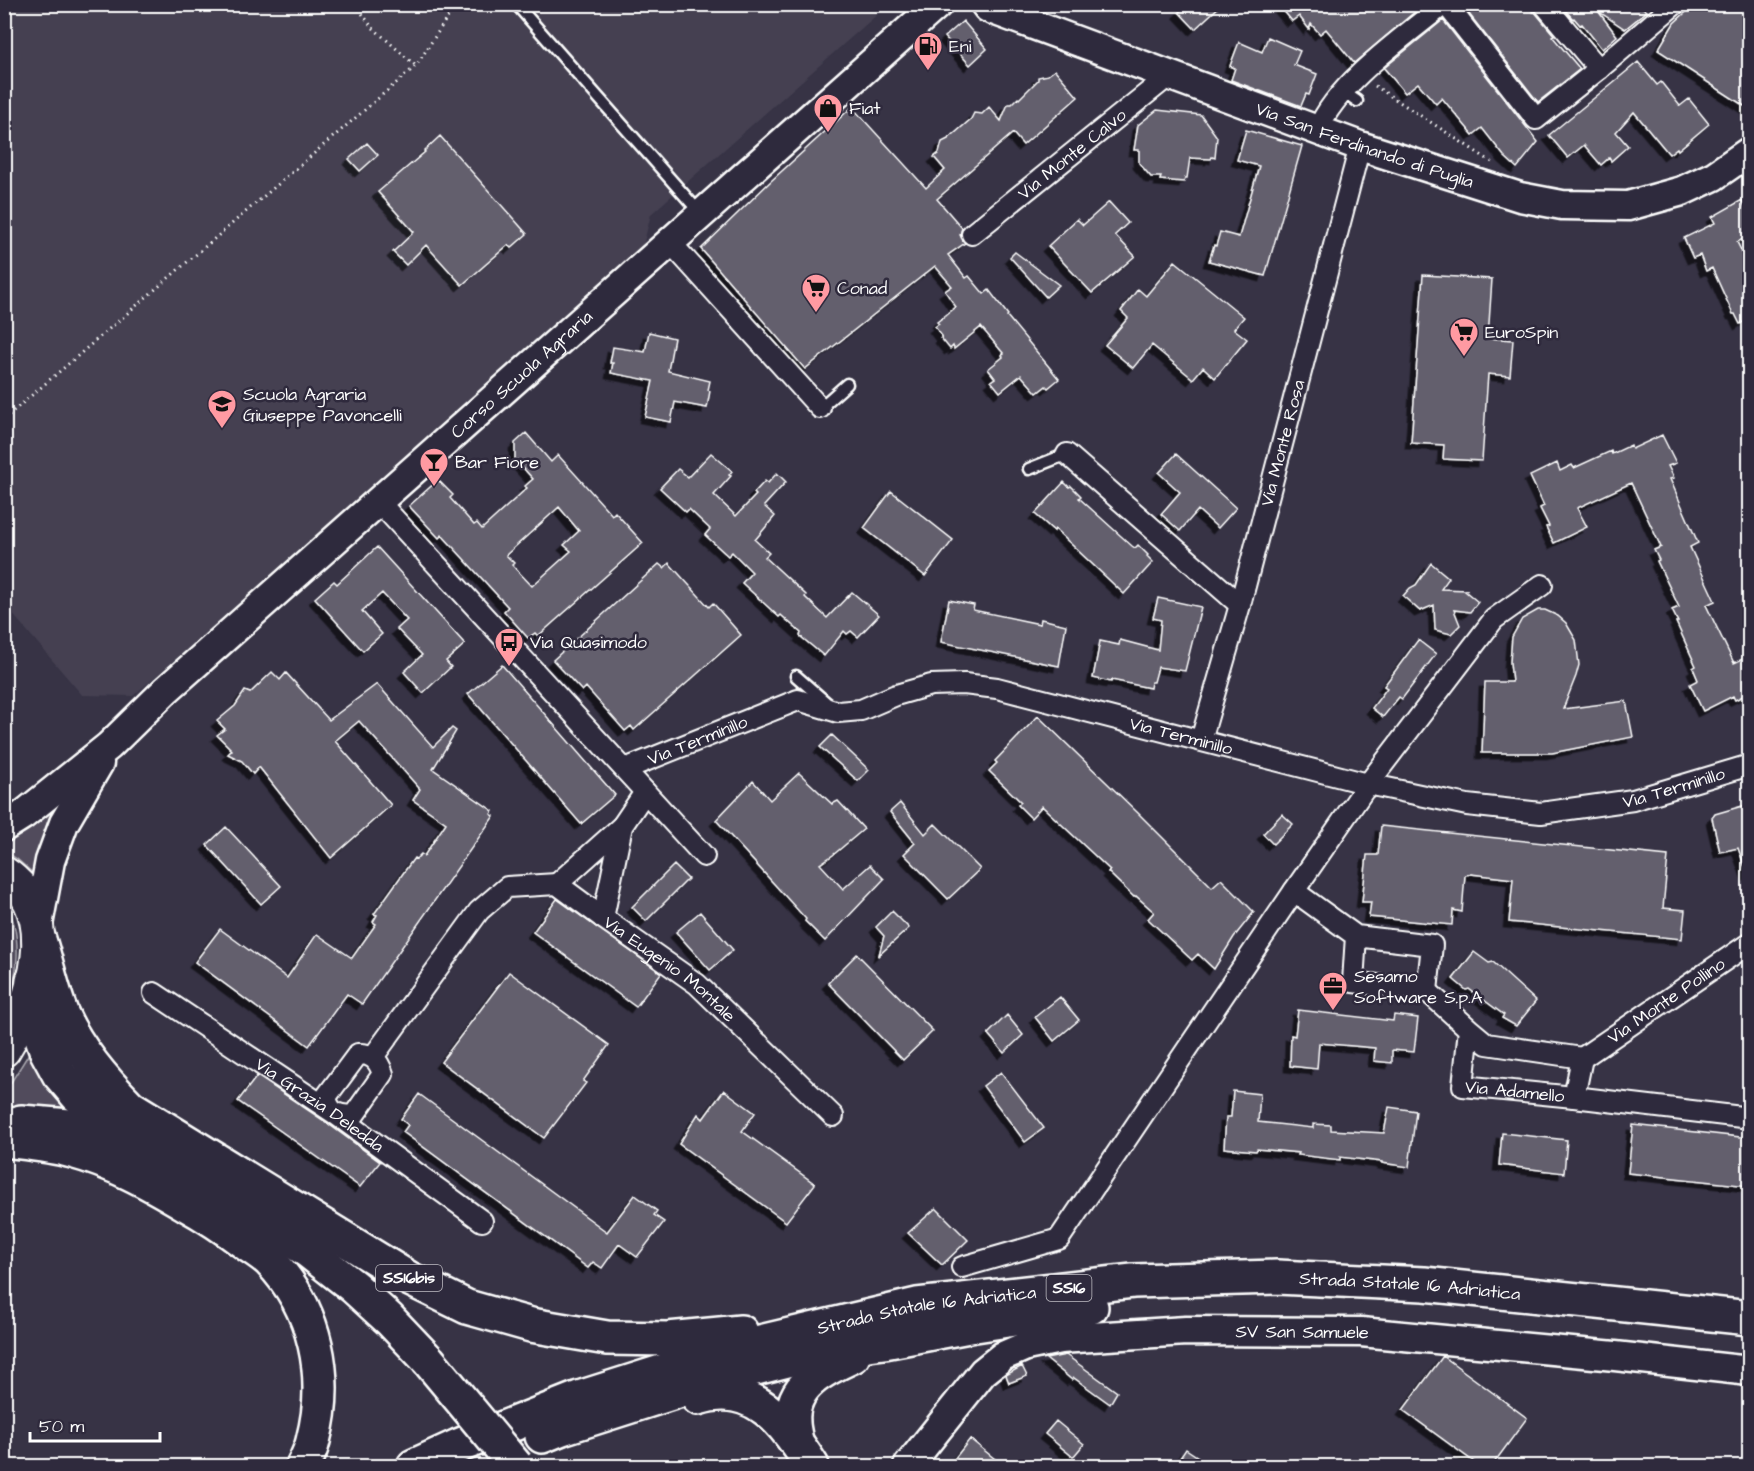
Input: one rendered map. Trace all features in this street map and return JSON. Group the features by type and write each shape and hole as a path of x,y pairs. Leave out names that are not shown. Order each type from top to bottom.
{"highway":[{"name":"SS16bis","path":"38,932 63,1015 86,1056 106,1082 130,1107 408,1278 467,1306 531,1325 607,1338 668,1339 734,1334 842,1309 917,1305"},
{"name":"SS16bis","path":"33,980 37,1023 47,1052 59,1074 77,1095 138,1143 240,1205 308,1251 354,1287 428,1360 516,1467"},
{"name":"SS16bis","path":"4,1123 69,1126 138,1143"},
{"path":"4,1140 70,1150 110,1163 138,1176 218,1222 268,1260 289,1285 305,1312 316,1343 320,1371 319,1408 313,1442 303,1467"},
{"name":"Strada Statale 16 Adriatica","path":"414,1467 458,1446 579,1398 743,1346 917,1305 1133,1281 1277,1277 1424,1284 1749,1318"},
{"name":"Strada Statale 16 Adriatica","path":"468,1467 562,1428 728,1375 831,1349 1140,1299 1283,1295 1427,1304 1749,1335"},
{"path":"804,1454 792,1420 796,1398 810,1379 884,1342"},
{"path":"562,1428 596,1428 705,1395 739,1395 755,1401 770,1413 804,1454"}],"main road":[{"path":"4,873 11,877 32,905 38,932 33,980 26,1006 15,1034 4,1050"}],"street":[{"name":"Corso Scuola Agraria","path":"109,746 166,690 938,4"},
{"name":"Via San Ferdinando di Puglia","path":"985,4 988,8 1360,146 1520,197 1562,205 1628,206 1682,191 1714,176 1749,151"},
{"path":"1318,129 1324,116 1350,97 1358,75 1445,4 1536,119 1599,69 1674,4"},
{"path":"1544,4 1599,69"},
{"name":"Via Monte Calvo","path":"972,234 1170,75"},
{"name":"Via Monte Rosa","path":"1201,740 1240,605 1360,146"},
{"path":"670,242 820,408"},
{"path":"1067,454 1240,605"},
{"name":"Via Terminillo","path":"379,502 704,856"},
{"path":"962,1267 1059,1239 1368,784 1494,619 1542,585"},
{"name":"Via Terminillo","path":"625,770 798,700 838,712 861,710 896,695 931,685 980,685 1368,784 1467,805 1541,813 1633,800 1749,765"},
{"path":"4,827 23,815 109,746"},
{"path":"38,932 50,861 64,823 109,746"},
{"name":"Via Eugenio Montale","path":"645,792 622,826 603,918 697,984 833,1116"},
{"path":"373,1057 479,910 507,887 557,884 622,826"},
{"path":"557,884 603,918"},
{"path":"1294,891 1356,936 1432,945 1427,991"},
{"path":"1356,936 1353,982 1427,991 1487,1044 1582,1058"},
{"name":"Via Monte Pollino","path":"1582,1058 1749,943"},
{"name":"Via Grazia Deledda","path":"154,993 334,1113 482,1221"},
{"name":"Via Adamello","path":"1469,1029 1463,1086 1574,1098 1582,1058"},
{"path":"358,1054 373,1057 380,1064 383,1074 354,1115 345,1116 334,1113 327,1106 326,1097 358,1054"},
{"path":"1574,1098 1749,1118"},
{"name":"SV San Samuele","path":"908,1467 983,1372 1003,1356 1026,1346 1060,1339 1186,1331 1361,1332 1749,1371"}],"lane":[{"path":"516,4 701,214"},
{"path":"820,408 847,384"},
{"path":"1029,470 1067,454"},
{"path":"796,676 838,712"}],"path":[{"path":"355,4 372,27 416,66"},
{"path":"4,419 416,66 447,18 465,4"},
{"path":"1358,75 1499,167"}],"shaded area":[{"name":"Scuola Agraria Giuseppe Pavoncelli","path":"11,4 888,5 651,214 641,254 133,696 82,695 5,605 4,10"},
{"path":"60,802 34,874 5,851 5,843"},
{"path":"5,903 15,928 17,957 13,985 5,1011"},
{"path":"31,1054 74,1112 5,1109 5,1092 28,1055"}],"building":[{"path":"1188,4 1222,4 1195,29 1179,12"},
{"path":"1278,4 1424,4 1354,63 1326,29 1320,34 1311,24 1309,29 1299,16 1292,21"},
{"path":"1463,4 1526,4 1580,69 1538,102"},
{"path":"1560,4 1637,4 1647,11 1625,29 1598,11 1617,36 1602,49 1582,24 1580,25 1573,19"},
{"path":"1695,4 1737,4 1749,20 1749,109 1658,50 1674,23"},
{"path":"1443,20 1538,142 1517,168 1504,156 1482,128 1473,135 1442,98 1436,104 1418,83 1405,93 1384,68"},
{"path":"963,21 987,49 970,65 945,37"},
{"path":"1268,37 1300,51 1294,65 1317,74 1309,95 1306,94 1301,106 1231,80 1235,68 1230,66 1239,42 1262,52"},
{"path":"1638,62 1657,85 1661,82 1680,106 1689,99 1709,124 1678,150 1677,148 1669,154 1634,112 1616,132 1628,146 1611,161 1609,158 1601,165 1584,145 1568,158 1549,135"},
{"path":"1055,70 1078,97 1023,145 1013,133 937,199 962,228 960,235 965,243 948,255 966,278 969,276 984,294 989,290 1007,316 1059,379 1048,388 1046,386 1037,393 1021,375 1000,392 991,381 995,378 988,369 1004,354 981,327 954,349 953,346 950,349 935,327 939,324 937,322 956,307 945,291 952,286 935,266 805,369 701,249 852,107 926,188 945,170 934,157 939,153 942,142 971,119 974,113 982,114 989,107 1001,121 1008,104 1019,99 1038,80 1038,77 1048,75"},
{"path":"1157,110 1201,115 1217,137 1215,158 1190,158 1187,178 1184,182 1151,177 1139,163 1139,150 1134,150 1138,125"},
{"path":"1246,130 1302,146 1265,276 1209,261 1220,232 1239,237 1259,166 1237,160"},
{"path":"440,136 527,234 511,248 508,245 462,285 426,245 406,265 393,252 414,232 378,192 425,152"},
{"path":"367,143 378,155 360,171 349,159"},
{"path":"1742,200 1749,216 1749,236 1737,242 1749,266 1749,318 1740,324 1712,268 1706,271 1700,255 1693,258 1684,238 1715,223 1712,217"},
{"path":"1109,202 1128,223 1115,235 1135,256 1092,293 1048,246 1077,219 1083,225"},
{"path":"1015,252 1059,285 1046,297 1010,257"},
{"path":"1175,261 1244,317 1234,329 1247,339 1215,378 1203,367 1193,379 1152,345 1133,368 1105,345 1128,318 1121,311 1138,289 1146,296"},
{"name":"EuroSpin","path":"1423,275 1492,279 1488,338 1513,340 1510,376 1488,374 1482,461 1443,459 1444,445 1411,443"},
{"path":"649,332 674,338 668,371 710,381 707,408 675,402 671,422 645,417 653,381 611,373 613,347 645,352"},
{"path":"526,433 551,462 558,455 612,515 615,512 643,543 538,636 535,633 528,638 504,611 508,607 442,535 439,538 409,506 438,480 453,495 450,498 474,525 477,523 482,529 527,488 525,486 533,479 515,459 515,443","holes":["559,507 579,531 564,545 571,551 532,586 512,565 514,563 506,555"]},
{"path":"1662,435 1676,463 1668,466 1674,478 1670,479 1698,543 1690,547 1715,601 1706,605 1734,663 1749,656 1749,693 1735,700 1733,696 1703,711 1690,684 1698,680 1693,668 1696,666 1672,610 1679,607 1654,550 1661,547 1631,483 1577,508 1587,527 1554,543 1540,508 1544,506 1530,476 1557,463 1560,471 1572,465 1574,468 1611,451 1612,454 1631,445 1632,449"},
{"path":"711,453 732,471 729,475 731,476 714,495 736,516 756,495 754,493 765,481 768,483 777,473 786,482 764,506 775,516 755,540 769,553 765,557 827,618 852,592 879,615 858,637 851,631 847,634 844,631 824,656 800,636 801,633 781,615 779,617 742,583 752,572 732,552 728,556 705,535 710,529 689,509 686,512 660,488 678,469 688,477"},
{"path":"1176,454 1236,508 1218,528 1198,510 1180,531 1161,514 1180,492 1159,473"},
{"path":"1064,482 1069,487 1071,486 1081,496 1079,498 1132,546 1135,548 1138,545 1153,562 1124,594 1055,529 1054,531 1035,514"},
{"path":"891,491 953,540 925,576 864,528"},
{"path":"377,547 465,644 446,661 451,667 423,693 404,672 422,655 397,629 407,620 382,593 362,611 382,634 363,651 315,598 334,581 337,584"},
{"path":"669,563 709,607 713,603 741,635 634,730 631,726 625,731 586,687 582,691 553,660 659,564 664,568"},
{"path":"1431,563 1449,578 1441,589 1468,590 1465,591 1478,602 1470,612 1454,610 1460,625 1451,634 1435,630 1434,605 1420,611 1403,596 1416,585"},
{"path":"1158,598 1201,607 1185,671 1158,667 1150,688 1093,678 1100,641 1119,645 1120,640 1158,650 1161,620 1153,618"},
{"path":"949,600 974,605 973,610 1040,624 1041,619 1066,625 1059,666 941,642"},
{"path":"1538,610 1545,610 1558,616 1566,623 1576,640 1579,665 1563,709 1626,701 1633,737 1552,753 1482,753 1485,682 1512,682 1510,662 1512,637 1522,619"},
{"path":"1418,640 1436,654 1402,699 1399,697 1383,717 1372,708 1387,688 1384,686"},
{"path":"502,665 615,795 581,824 468,694"},
{"path":"272,672 280,680 286,673 329,720 377,684 433,747 452,728 456,731 433,769 493,811 491,814 494,816 362,1004 347,994 309,1046 195,962 220,929 287,978 317,934 352,958 376,924 373,922 377,915 374,914 414,858 416,859 421,854 424,856 446,823 413,800 420,789 359,721 335,741 391,805 331,858 259,767 253,774 242,761 228,754 232,750 217,735 225,729 217,721 235,706 245,691 250,693"},
{"path":"1038,716 1212,887 1221,879 1254,912 1234,937 1214,969 1198,954 1192,960 1148,919 1154,912 1136,896 1134,897 1108,872 1110,870 1042,806 1031,818 1018,805 1021,802 989,771 997,763 995,761"},
{"path":"832,735 869,770 858,781 820,747"},
{"path":"799,773 832,804 838,801 864,829 820,864 843,889 870,865 884,879 825,941 716,820 753,781 770,800"},
{"path":"900,803 925,834 935,824 980,869 948,899 904,854 915,843 890,812"},
{"path":"1749,804 1748,875 1738,848 1720,852 1712,818 1715,814"},
{"path":"1282,814 1293,824 1273,844 1263,834"},
{"path":"1381,826 1668,856 1663,908 1685,910 1682,939 1509,922 1513,879 1471,874 1465,875 1462,912 1453,910 1452,925 1369,917 1371,902 1362,902 1367,855 1378,855"},
{"path":"226,827 281,886 261,904 207,845"},
{"path":"674,865 688,879 646,921 632,907"},
{"path":"557,899 661,973 636,1007 533,932"},
{"path":"892,911 909,928 879,955 884,936 876,927"},
{"path":"700,912 733,950 710,970 676,932"},
{"path":"1474,952 1489,963 1493,962 1536,1001 1516,1026 1502,1018 1504,1015 1453,979"},
{"path":"857,954 933,1031 903,1060 828,983"},
{"path":"509,972 609,1045 583,1081 586,1083 544,1138 441,1062"},
{"path":"1060,997 1079,1020 1054,1041 1035,1017"},
{"path":"1298,1010 1393,1021 1394,1015 1418,1018 1414,1052 1392,1050 1392,1063 1374,1061 1375,1048 1319,1043 1317,1069 1290,1066 1291,1035 1295,1036"},
{"path":"1007,1015 1023,1035 1004,1053 988,1034"},
{"path":"1001,1072 1044,1128 1025,1142 983,1086"},
{"path":"257,1076 380,1162 360,1187 238,1101"},
{"path":"724,1090 755,1113 742,1131 815,1184 786,1222 679,1144 698,1114 703,1119"},
{"path":"1233,1091 1260,1094 1258,1122 1313,1128 1313,1124 1331,1125 1331,1130 1384,1133 1389,1107 1416,1111 1409,1167 1340,1157 1340,1160 1298,1155 1299,1153 1224,1148 1226,1117 1231,1117"},
{"path":"419,1094 607,1232 635,1195 657,1211 654,1215 664,1222 637,1257 619,1244 602,1268 593,1262 588,1268 403,1132 408,1125 401,1119"},
{"path":"1633,1125 1749,1138 1749,1186 1628,1173"},
{"path":"1502,1133 1567,1140 1564,1173 1499,1165"},
{"path":"936,1208 968,1240 942,1265 908,1233"},
{"path":"1066,1355 1117,1392 1110,1404 1074,1378 1072,1380 1046,1359"},
{"path":"1443,1356 1527,1418 1491,1467 1481,1467 1403,1410"},
{"path":"1022,1366 1027,1376 1009,1383 1006,1375"},
{"path":"1056,1421 1084,1444 1073,1457 1045,1434"},
{"path":"970,1439 1005,1467 948,1467"},
{"path":"1186,1449 1198,1457 1191,1467 1174,1467"}],"place":[{"name":"Eni","path":"928,72"},
{"name":"Fiat","path":"828,134"},
{"name":"Conad","path":"816,314"},
{"name":"EuroSpin","path":"1464,358"},
{"name":"Scuola Agraria Giuseppe Pavoncelli","path":"222,430"},
{"name":"Bar Fiore","path":"434,488"},
{"name":"Via Quasimodo","path":"509,668"},
{"name":"Sesamo Software S.p.A","path":"1333,1012"}]}
